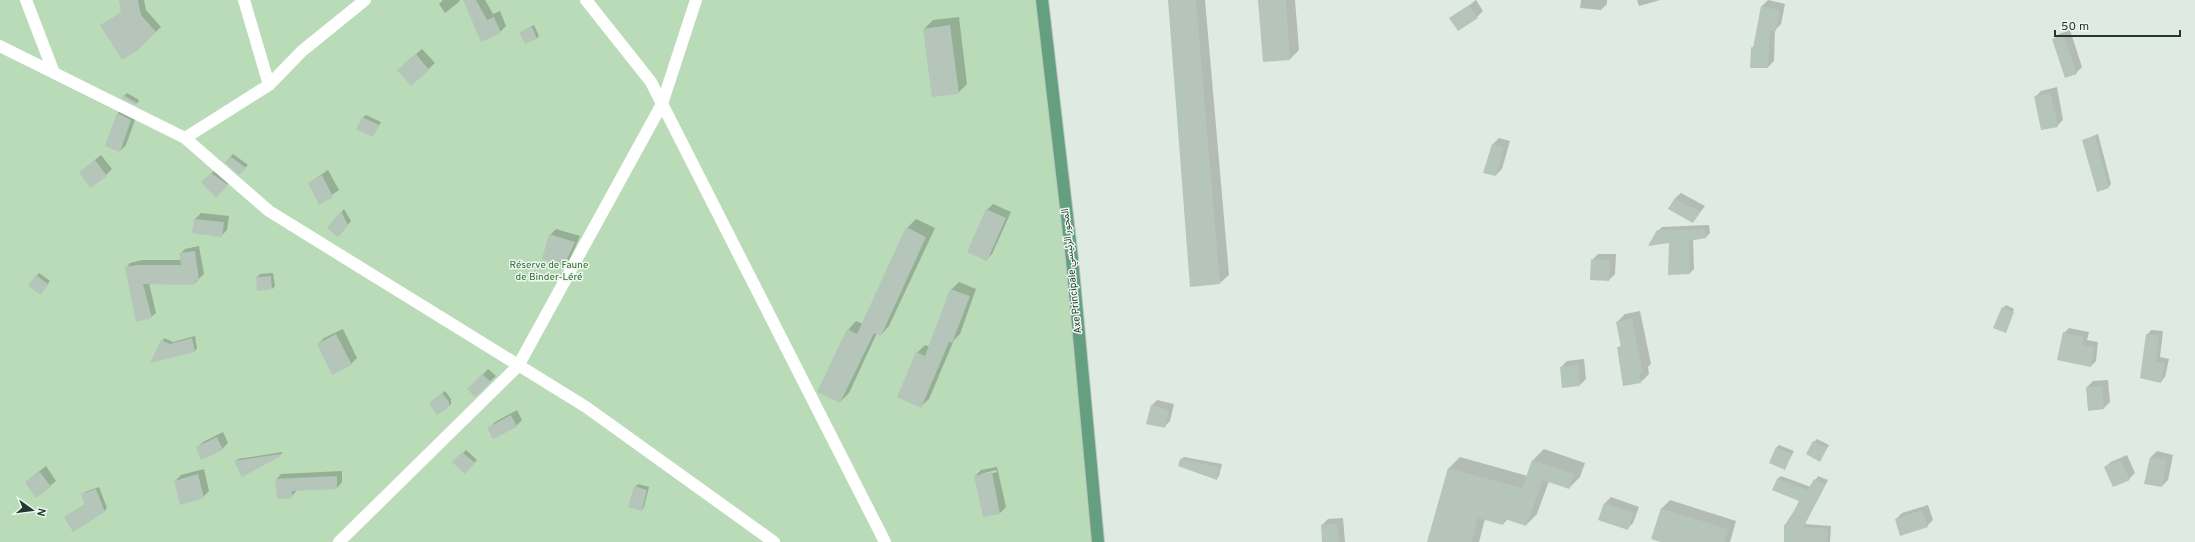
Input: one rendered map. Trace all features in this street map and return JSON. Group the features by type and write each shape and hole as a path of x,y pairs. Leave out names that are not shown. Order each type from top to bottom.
{"main road":[{"name":"Axe Principale المحور الرئيسي","path":"1042,0 1072,259 1098,542"}],"street":[{"path":"26,0 54,73"},
{"path":"244,0 269,85"},
{"path":"184,138 269,85 302,51 365,0"},
{"path":"586,0 651,82 886,542"},
{"path":"339,542 518,366 662,104 696,0"},
{"path":"0,46 184,138 269,212 586,407 774,542"}],"green space":[{"name":"Réserve de Faune de Binder-Léré","path":"0,0 1042,0 1098,542 0,542"}],"building":[{"path":"119,0 138,0 141,15 156,32 138,50 122,60 100,25 121,13"},
{"path":"463,0 476,0 487,20 494,17 501,33 481,42"},
{"path":"1168,0 1196,0 1220,284 1190,287"},
{"path":"1258,0 1286,0 1290,60 1263,62"},
{"path":"1469,5 1478,18 1458,31 1449,18"},
{"path":"1761,6 1780,10 1776,31 1770,30 1768,68 1750,68 1751,47 1753,48"},
{"path":"950,25 959,94 932,97 923,29"},
{"path":"532,27 537,39 525,44 519,32"},
{"path":"2064,36 2077,74 2065,78 2052,39"},
{"path":"416,54 429,70 411,86 397,70"},
{"path":"2051,93 2058,127 2041,130 2034,96"},
{"path":"123,95 137,103 136,105 122,98"},
{"path":"117,113 131,120 120,152 105,146"},
{"path":"362,117 379,125 373,137 356,129"},
{"path":"2095,136 2109,188 2097,192 2082,140"},
{"path":"1492,144 1504,147 1496,176 1483,173"},
{"path":"230,156 246,168 239,175 225,163"},
{"path":"95,160 107,176 90,188 79,172"},
{"path":"211,173 228,185 216,198 201,182"},
{"path":"322,175 333,197 319,205 308,183"},
{"path":"1675,198 1700,212 1693,223 1668,209"},
{"path":"986,209 1006,218 987,261 967,252"},
{"path":"341,211 348,225 338,237 327,228"},
{"path":"194,219 224,222 222,237 192,233"},
{"path":"906,227 926,237 881,336 874,333 840,403 817,392 847,329 857,334"},
{"path":"1705,229 1706,238 1689,241 1690,274 1668,275 1669,243 1648,246 1657,230"},
{"path":"549,234 575,242 564,266 542,259"},
{"path":"195,251 199,280 195,281 195,285 143,284 152,318 136,322 125,267 137,265 181,265 179,253"},
{"path":"1591,259 1610,260 1609,281 1590,280"},
{"path":"36,275 48,284 41,295 28,286"},
{"path":"271,276 272,289 257,291 256,277"},
{"path":"950,289 970,296 952,343 949,342 921,408 897,397 916,352 925,356"},
{"path":"2002,307 2014,312 2006,333 1993,328"},
{"path":"1632,318 1643,373 1639,373 1641,383 1623,386 1617,347 1621,347 1616,322"},
{"path":"2063,332 2084,337 2082,345 2094,347 2091,367 2057,360"},
{"path":"336,334 352,365 332,375 317,344"},
{"path":"2146,334 2159,335 2156,362 2165,363 2161,383 2140,378"},
{"path":"192,338 195,352 150,363 161,340 170,344"},
{"path":"1578,365 1580,386 1562,388 1560,367"},
{"path":"482,374 491,382 475,397 467,389"},
{"path":"2102,386 2104,409 2088,411 2086,387"},
{"path":"442,393 449,402 449,407 437,415 429,403"},
{"path":"1151,405 1169,410 1165,428 1146,424"},
{"path":"511,415 517,427 493,439 487,428"},
{"path":"217,437 223,450 201,460 196,447"},
{"path":"1813,441 1827,448 1820,462 1806,454"},
{"path":"1776,447 1792,454 1785,470 1769,463"},
{"path":"462,452 475,463 465,474 452,462"},
{"path":"280,454 281,456 242,477 234,461"},
{"path":"2150,457 2167,460 2162,487 2144,484"},
{"path":"1180,459 1219,467 1217,480 1178,466"},
{"path":"1532,460 1574,474 1569,489 1543,480 1526,526 1505,519 1503,525 1478,518 1472,542 1427,542 1448,468 1522,488"},
{"path":"2121,460 2130,480 2113,487 2104,467"},
{"path":"40,472 51,487 36,498 25,482"},
{"path":"992,472 1000,514 983,517 974,476"},
{"path":"198,474 204,498 180,505 174,481"},
{"path":"337,476 337,489 292,491 292,498 277,499 275,479"},
{"path":"1777,479 1808,490 1814,479 1825,484 1803,527 1828,529 1827,542 1784,542 1784,525 1787,525 1799,501 1772,490"},
{"path":"634,486 647,490 642,511 628,507"},
{"path":"96,489 105,512 73,532 64,517 85,505 81,494"},
{"path":"1604,503 1634,513 1628,530 1598,520"},
{"path":"1661,508 1728,529 1724,542 1660,542 1651,539"},
{"path":"1922,510 1928,527 1900,536 1895,519"},
{"path":"1337,523 1339,542 1322,542 1321,525"}]}
